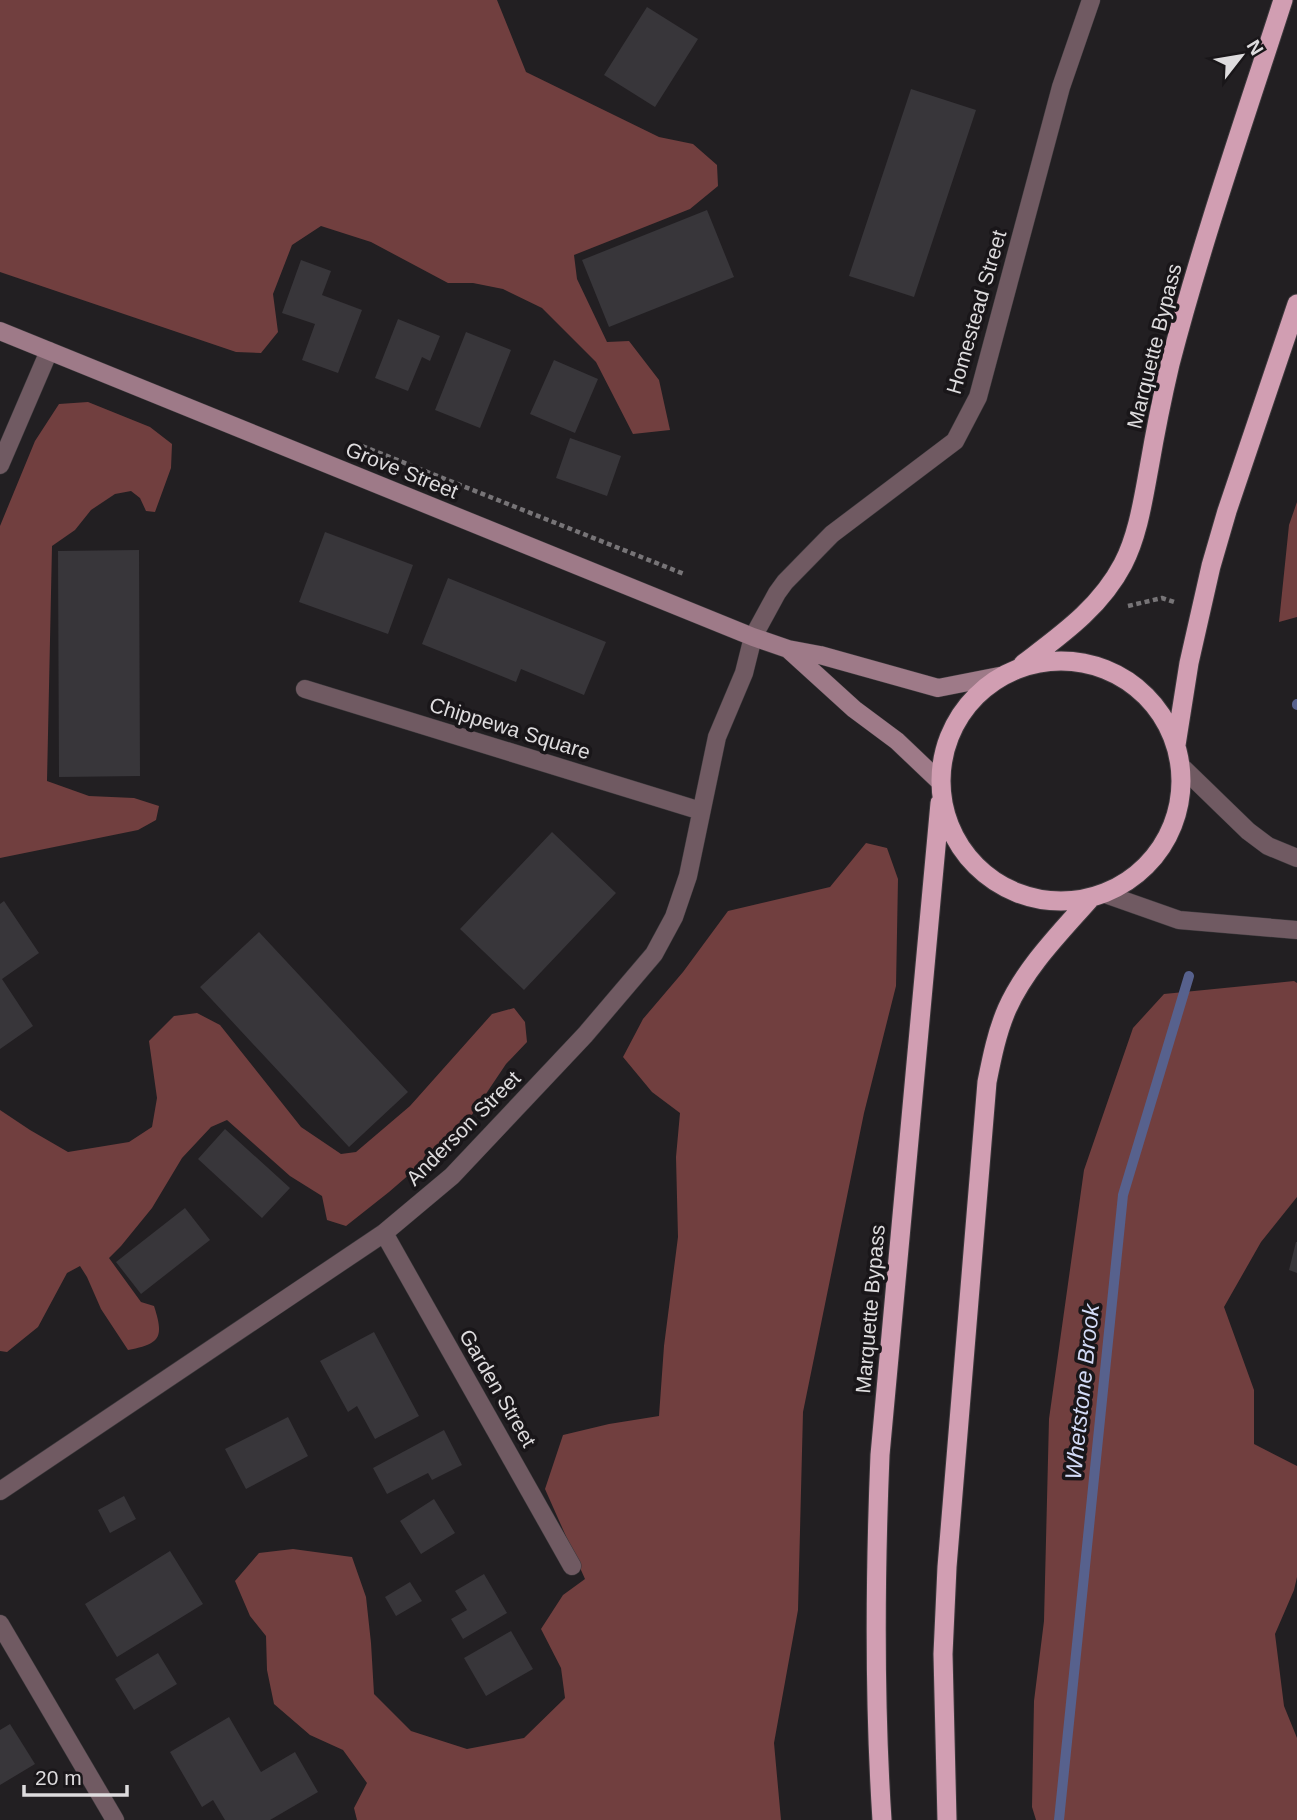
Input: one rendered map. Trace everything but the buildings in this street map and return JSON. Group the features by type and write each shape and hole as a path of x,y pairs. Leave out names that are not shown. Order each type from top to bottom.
{"highway":[{"name":"Marquette Bypass","path":"1018,667 1057,638 1098,601 1111,585 1129,551 1144,496 1168,372 1184,309 1283,0"},
{"path":"1176,745 1189,663 1211,566 1297,304"},
{"path":"947,1820 943,1654 947,1567 987,1082 996,1042 1008,1008 1023,981 1049,945 1098,898 1132,881 1152,862 1169,836 1177,805 1181,766 1176,745 1156,712 1135,690 1112,673 1080,663 1052,661 1018,667 999,676 971,699 953,722 942,755 938,780 940,803 956,838 977,862 1000,881 1028,894 1098,898"},
{"name":"Marquette Bypass","path":"882,1820 876,1664 880,1455 940,803"}],"main road":[{"name":"Grove Street","path":"0,331 753,637 938,688 999,676"},
{"name":"Grove Street","path":"789,649 854,709 897,741 938,780"}],"street":[{"name":"Homestead Street","path":"753,637 785,582 832,534 955,441 978,397 1062,87 1091,0"},
{"path":"0,465 49,351"},
{"name":"Anderson Street","path":"0,1491 384,1233 452,1176 585,1035 654,954 674,917 688,876 717,737 744,673 753,637"},
{"name":"Chippewa Square","path":"305,689 701,811"},
{"path":"1181,766 1248,831 1268,846 1297,858"},
{"path":"1098,898 1179,920 1297,930"},
{"name":"Garden Street","path":"384,1233 572,1566"},
{"path":"0,1624 115,1820"}],"path":[{"path":"1123,611 1129,605 1162,598 1181,604"}],"shaded area":[{"path":"0,0 497,0 526,72 659,137 693,144 717,165 718,186 690,209 574,255 577,279 607,342 629,341 659,380 670,430 633,434 596,362 542,308 503,289 473,283 448,283 371,242 321,226 292,245 273,294 278,332 261,353 236,352 0,272"},
{"path":"88,402 150,427 172,444 171,468 155,512 146,511 140,498 131,491 115,494 91,510 75,530 52,546 47,781 89,796 134,798 159,806 156,820 138,830 0,858 0,526 35,441 59,404"},
{"path":"1297,502 1297,617 1279,622 1289,525"},
{"path":"866,843 887,848 898,879 896,986 864,1113 803,1412 798,1610 774,1743 781,1820 357,1820 354,1808 367,1783 343,1750 310,1735 274,1704 267,1670 266,1636 250,1616 235,1581 259,1553 293,1549 352,1557 366,1597 374,1694 411,1731 467,1749 524,1738 565,1698 561,1668 541,1629 563,1595 585,1579 545,1489 563,1435 659,1416 664,1346 678,1237 676,1157 680,1113 652,1092 623,1057 643,1019 683,972 728,911 830,887"},
{"path":"1294,981 1297,983 1297,1197 1261,1242 1224,1307 1254,1390 1254,1444 1297,1466 1297,1577 1275,1634 1284,1706 1297,1738 1297,1820 1036,1820 1032,1807 1034,1701 1044,1621 1049,1419 1084,1170 1133,1028 1164,994"},
{"path":"514,1008 525,1022 527,1042 506,1064 463,1128 346,1226 327,1220 322,1196 290,1176 227,1120 211,1127 182,1158 152,1208 109,1258 141,1302 154,1306 159,1332 153,1342 128,1350 101,1309 80,1266 67,1273 38,1327 7,1352 0,1351 0,1110 68,1152 129,1142 152,1127 157,1098 149,1041 174,1016 197,1013 220,1025 301,1127 341,1154 356,1152 410,1106 492,1014"}],"waterway":[{"name":"Whetstone Brook","path":"1059,1820 1123,1195 1189,976"}]}
